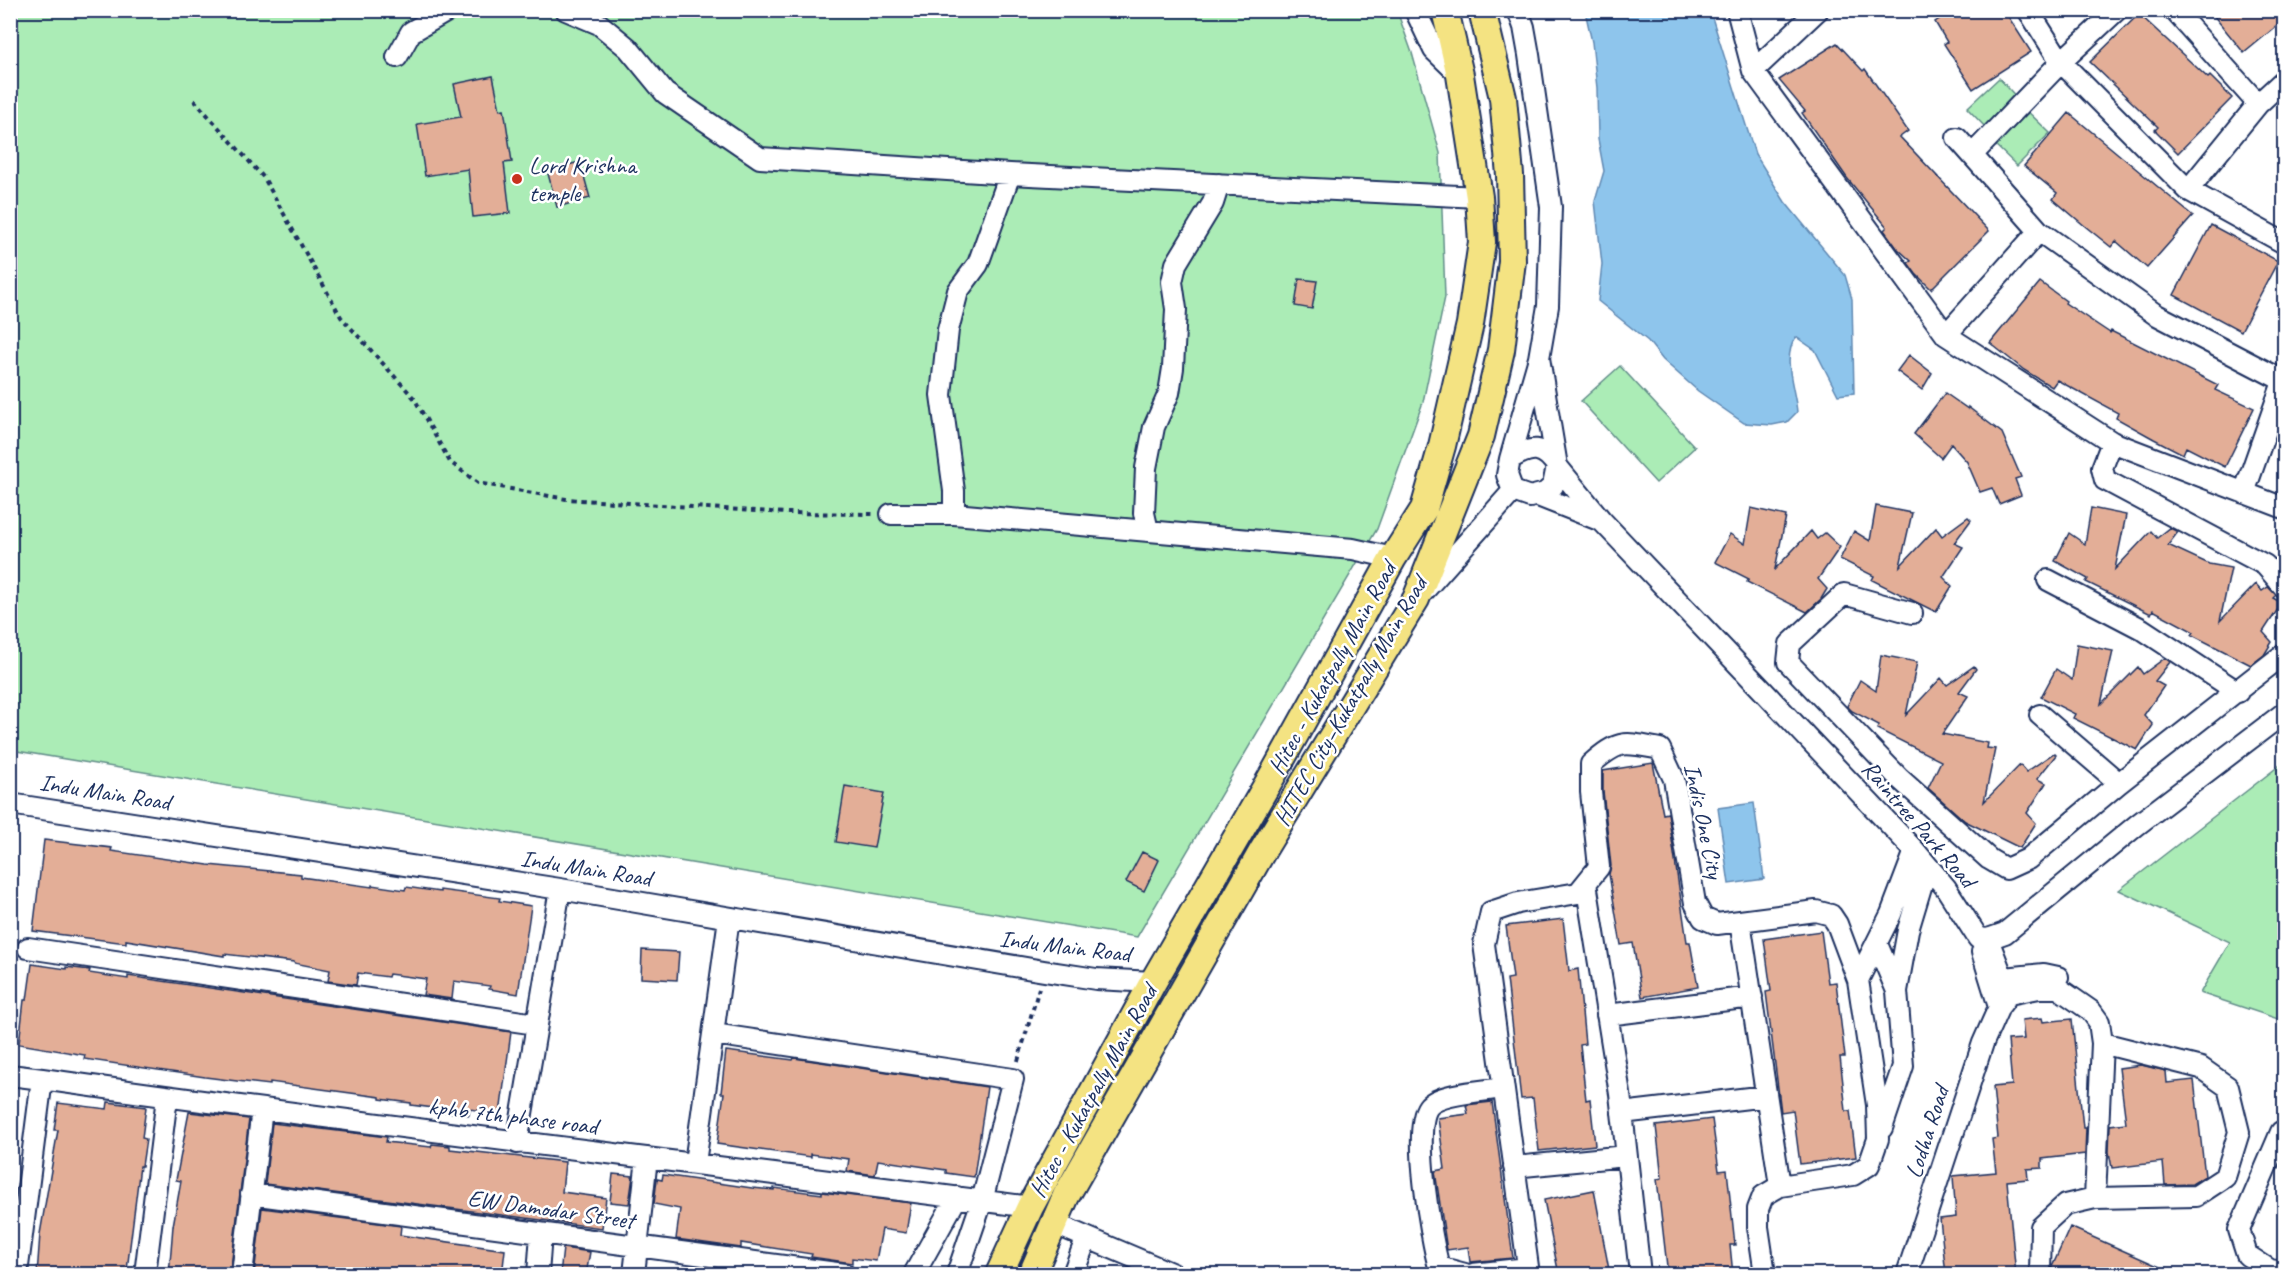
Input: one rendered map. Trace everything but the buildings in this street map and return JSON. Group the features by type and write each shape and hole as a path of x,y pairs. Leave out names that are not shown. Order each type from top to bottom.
{"main road":[{"name":"Hitec - Kukatpally Main Road","path":"999,1275 1030,1207 1153,982 1269,781 1393,558 1424,509 1442,446 1474,300 1482,242 1479,197 1460,75 1445,10"},
{"name":"HITEC City–Kukatpally Main Road","path":"1032,1275 1066,1196 1263,850 1416,599 1481,436 1501,350 1512,261 1510,175 1503,98 1482,10"}],"street":[{"path":"397,57 411,32 449,10"},
{"path":"566,10 599,24 628,48 665,93 760,158 1010,174 1479,197"},
{"path":"1415,10 1434,50 1460,75"},
{"path":"1518,10 1529,55 1551,207 1548,306 1539,358 1507,475 1513,491 1521,495 1538,496 1553,486 1557,466 1539,358"},
{"path":"1737,10 1753,71 1946,335 2112,442 2284,508"},
{"path":"1753,71 1818,10"},
{"path":"2028,10 2061,62 2188,190 2284,243"},
{"path":"1972,155 2061,62 2117,10"},
{"path":"2174,10 2258,104"},
{"path":"2188,190 2258,104 2284,80"},
{"path":"1957,138 2039,231 2155,314 2284,380 2244,493"},
{"path":"954,514 954,490 941,395 948,330 958,291 978,264 1010,174"},
{"path":"1148,531 1144,513 1146,468 1154,427 1169,393 1173,368 1176,309 1172,282 1176,264 1213,203 1219,184"},
{"path":"1946,335 2039,231"},
{"path":"2112,442 2102,468 2105,480 2265,565 2284,587"},
{"path":"1510,459 1524,451 1535,449 1549,455 1557,466"},
{"name":"Raintree Park Road","path":"1557,466 1602,521 1915,851 1988,938"},
{"path":"1416,599 1513,491"},
{"name":"Raintree Park Road","path":"1538,496 1602,521"},
{"path":"891,514 954,514 1148,531 1353,549 1393,558"},
{"path":"2048,580 2142,629 2238,692"},
{"path":"1912,614 1844,594 1790,644 1788,662 1899,778 1989,859 2007,869 2028,859 2119,783 2284,654"},
{"path":"1988,938 2005,933 2137,825 2284,713"},
{"path":"2040,715 2119,783"},
{"name":"Indis One City","path":"1586,883 1599,867 1591,792 1591,764 1612,746 1632,744 1660,749 1674,779 1695,903 1703,918 1717,924 1816,911 1831,915 1837,924 1858,980 1877,1105 1878,1139 1869,1165 1853,1175 1780,1186"},
{"name":"Indu Main Road","path":"10,804 560,889 1044,971 1096,979 1153,982"},
{"path":"1858,980 1877,944 1915,851"},
{"path":"1878,1139 1903,1066 1897,991 1908,930 1927,867"},
{"path":"1586,883 1622,1113 1640,1275"},
{"path":"1473,1275 1529,1271 1484,944 1491,912 1518,903 1578,894 1586,883"},
{"path":"517,1143 560,889"},
{"path":"695,1163 729,918"},
{"path":"1740,921 1780,1186 1763,1196 1758,1209 1758,1227 1765,1275"},
{"path":"1988,938 2004,988"},
{"path":"1988,938 2004,988"},
{"path":"1877,944 1897,991"},
{"path":"28,948 536,1024"},
{"path":"2004,988 2044,974 2058,977"},
{"path":"2004,988 2058,988 2091,1011 2099,1022 2102,1043 2095,1198"},
{"name":"Lodha Road","path":"1907,1275 1983,1042 2004,988"},
{"path":"1608,1016 1752,997"},
{"path":"713,1034 1013,1079 982,1201 957,1275"},
{"path":"2040,1275 2041,1227 2065,1205 2095,1198 2196,1196 2225,1177 2239,1132 2228,1088 2201,1068 2102,1043"},
{"name":"kphb 7th phase road","path":"10,1075 517,1143 695,1163 1030,1207"},
{"path":"17,1275 42,1079"},
{"path":"1465,1275 1437,1271 1420,1131 1428,1107 1440,1099 1503,1088"},
{"path":"1622,1113 1766,1096"},
{"path":"145,1275 167,1097"},
{"path":"242,1275 262,1109"},
{"path":"2284,1131 2240,1230 2247,1255 2270,1270 2284,1272"},
{"path":"1514,1167 1626,1156"},
{"path":"634,1275 647,1158"},
{"name":"EW Damodar Street","path":"251,1194 844,1275"},
{"path":"914,1275 957,1197"},
{"path":"1055,1224 1173,1275"},
{"path":"538,1275 541,1234"},
{"path":"1073,1275 1086,1239"}],"path":[{"path":"194,99 264,178 341,317 414,399 450,462 478,483 566,500 787,513 891,514"},
{"path":"1013,1079 1044,971"}],"green space":[{"path":"10,11 1397,11 1412,53 1440,153 1445,297 1423,402 1377,529 1137,937 11,750"},
{"path":"1999,78 2020,101 1988,130 1967,108"},
{"path":"2022,106 2050,133 2017,166 1990,140"},
{"path":"1620,366 1695,447 1656,483 1581,401"},
{"path":"2284,762 2284,1021 2200,993 2230,942 2119,890"}],"water":[{"path":"1585,11 1710,11 1755,154 1785,202 1845,275 1852,299 1854,393 1838,395 1815,350 1796,337 1792,345 1789,364 1797,412 1787,422 1772,425 1744,423 1698,391 1663,360 1648,341 1598,301 1602,264 1595,201 1604,171 1598,139 1597,88 1592,42"},
{"path":"1754,803 1764,879 1729,884 1718,808"}],"place":[{"name":"Lord Krishna temple","path":"517,179"}]}
